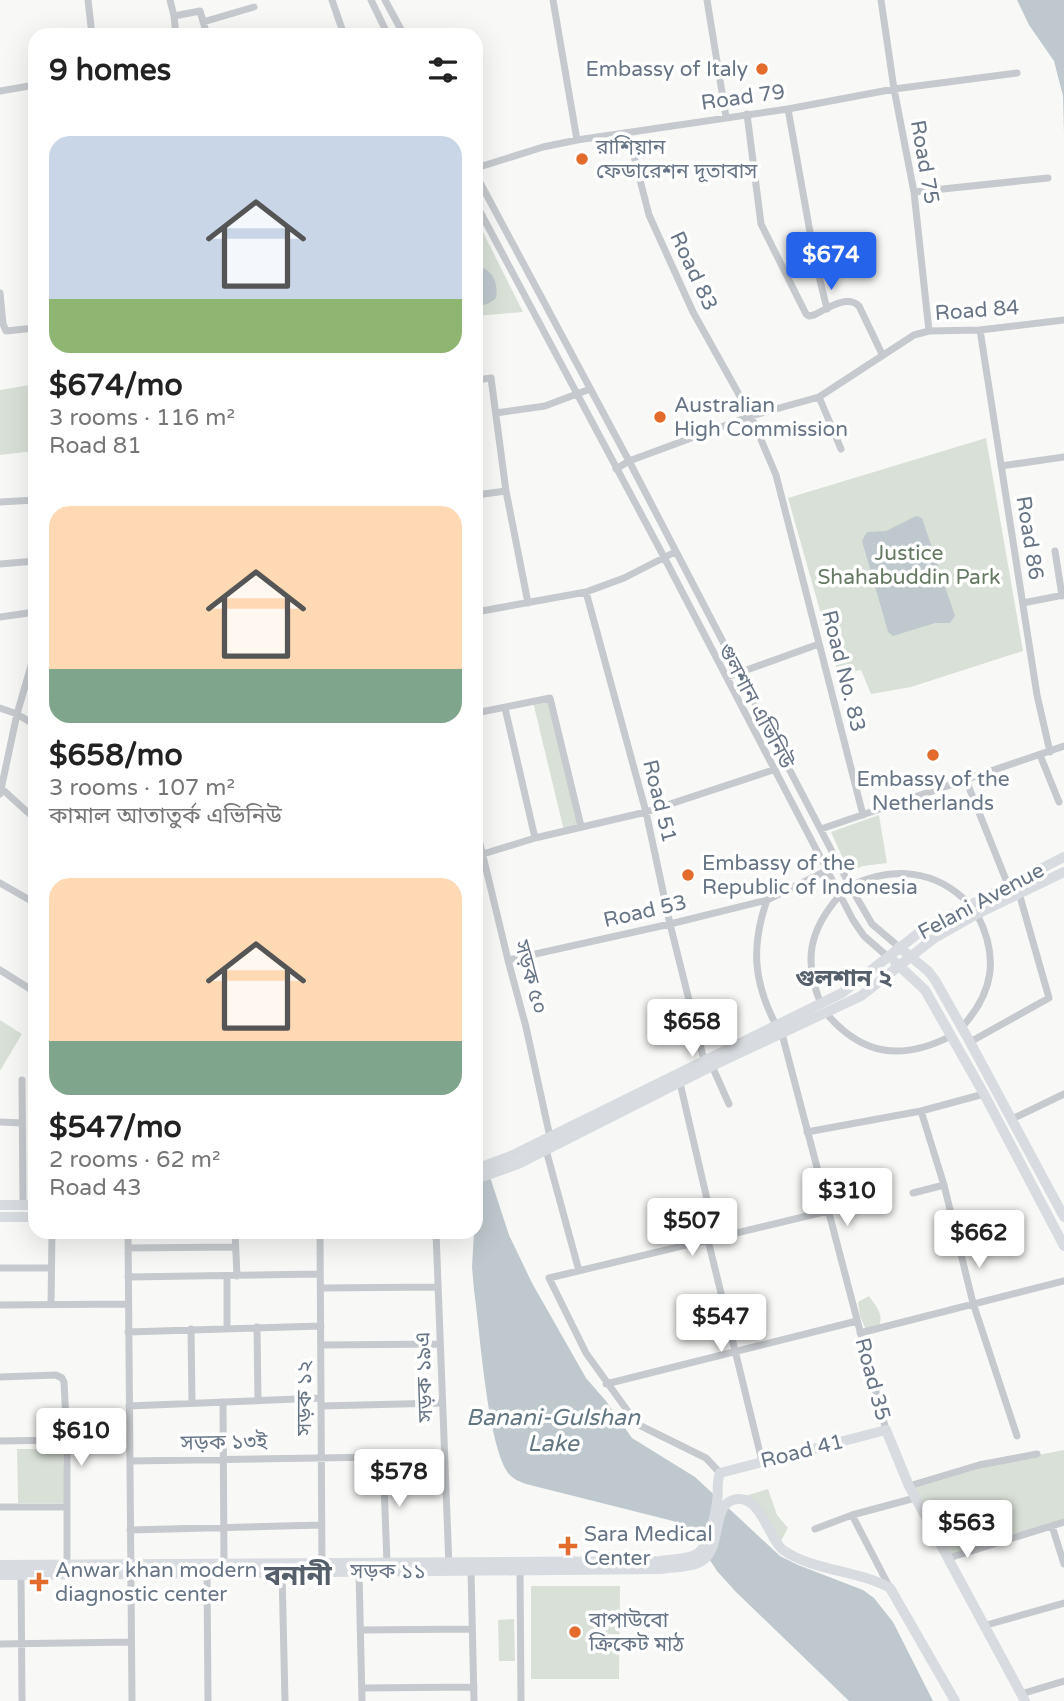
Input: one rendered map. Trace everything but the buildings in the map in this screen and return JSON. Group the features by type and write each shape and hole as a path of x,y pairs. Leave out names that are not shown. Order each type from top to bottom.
{"main road":[{"name":"Felani Avenue","path":"823,1009 925,928 1064,857"},
{"name":"Felani Avenue","path":"823,1009 867,993 933,939 977,914 1064,872"},
{"name":"গুলশান এভিনিউ","path":"899,947 931,975 962,1027 1064,1217"},
{"name":"গুলশান এভিনিউ","path":"888,957 921,985 984,1094 1064,1245"},
{"path":"483,1174 708,1063 775,1025 823,1009"},
{"path":"547,1142 680,1083 708,1063 782,1034 823,1009"},
{"path":"483,1168 494,1167"},
{"path":"0,1205 28,1205"},
{"path":"0,1217 28,1217"},
{"name":"Road 41","path":"719,1474 886,1430"},
{"name":"Road 35","path":"886,1430 915,1498 1023,1698"},
{"path":"719,1474 717,1504 705,1545 692,1561 699,1563 708,1555 724,1507 732,1500 738,1499 753,1507 771,1529 780,1547 808,1561 874,1580 890,1588 955,1701"},
{"name":"সড়ক ১১","path":"0,1575 224,1564 359,1572 449,1567 660,1565 692,1561"},
{"name":"সড়ক ১১","path":"0,1565 67,1565 207,1573 282,1572 387,1563 471,1571 520,1566"}],"street":[{"path":"88,0 91,28"},
{"path":"170,0 175,28"},
{"path":"332,0 342,28"},
{"path":"385,28 372,2 384,0 400,28"},
{"path":"554,0 577,139"},
{"path":"707,0 726,117"},
{"name":"Road 75","path":"881,0 894,89 914,192 929,331"},
{"path":"203,22 254,7"},
{"path":"174,16 200,11 205,28"},
{"name":"Road 79","path":"483,166 577,139 788,109 894,89 1017,73"},
{"path":"0,91 28,86"},
{"path":"788,109 815,260 827,309"},
{"path":"747,114 761,225 806,314 809,316 847,301 854,301 882,354"},
{"name":"Road 83","path":"628,133 649,215 693,312 751,416"},
{"path":"914,192 1048,178"},
{"name":"গুলশান এভিনিউ","path":"483,188 629,461 850,886 873,924 899,947"},
{"name":"গুলশান এভিনিউ","path":"483,217 776,769 826,872 864,936 888,957"},
{"path":"0,293 6,331 28,329"},
{"name":"Road 84","path":"617,469 629,461 751,416 829,393 882,354 914,335 929,331 980,330 1064,320"},
{"name":"Road 86","path":"980,330 1037,695 1050,752"},
{"path":"483,379 491,378 506,491 528,603"},
{"path":"496,413 545,407 590,389"},
{"path":"819,397 841,449"},
{"name":"Road No. 83","path":"751,416 776,475 863,815"},
{"path":"1001,466 1064,457"},
{"path":"483,494 506,491"},
{"path":"0,502 28,500"},
{"path":"1023,603 1063,596 1055,551"},
{"path":"483,611 586,592 624,578 675,552"},
{"path":"0,564 28,562"},
{"name":"Road 51","path":"586,592 646,812 670,924 708,1063 729,1104"},
{"path":"0,617 28,613"},
{"path":"727,677 819,644"},
{"path":"28,676 1,791 28,813"},
{"path":"483,712 550,698 581,826"},
{"path":"0,708 28,721"},
{"path":"505,708 535,838"},
{"path":"821,829 1064,746"},
{"path":"1040,755 1059,802"},
{"path":"484,854 581,826 646,812 776,769"},
{"path":"966,780 1008,885"},
{"name":"সড়ক ৫০","path":"483,851 526,1027 547,1142 579,1271"},
{"name":"Road 53","path":"508,960 767,900 826,872"},
{"path":"850,886 876,876 901,872 915,874 927,876 950,887 969,904"},
{"path":"0,883 28,899"},
{"path":"970,1042 1049,998 1019,893"},
{"path":"840,895 820,921 812,944 810,969 823,1009 845,1033 870,1047 884,1050 898,1052 926,1048 951,1036"},
{"path":"767,900 758,929 757,965 759,986 775,1025"},
{"path":"962,1027 984,997 990,973 987,937 977,914"},
{"path":"0,970 28,986"},
{"name":"Road 35","path":"782,1034 886,1430"},
{"path":"22,1080 23,1205"},
{"path":"680,1083 735,1351 762,1461"},
{"path":"807,1132 921,1111 984,1094"},
{"path":"1012,1119 1064,1094"},
{"path":"921,1111 944,1185 973,1303 1017,1436"},
{"path":"0,1122 22,1123"},
{"path":"913,1193 944,1185"},
{"path":"719,1474 706,1458 637,1424 586,1353 549,1278 828,1211"},
{"path":"51,1305 52,1239"},
{"path":"128,1239 132,1701"},
{"path":"235,1239 237,1276"},
{"name":"সড়ক ১২","path":"320,1239 322,1568"},
{"name":"সড়ক ১৯এ","path":"436,1239 449,1567"},
{"path":"128,1248 235,1247"},
{"path":"0,1268 51,1268"},
{"path":"128,1277 320,1274"},
{"path":"227,1276 227,1328"},
{"path":"860,1332 1064,1281"},
{"path":"321,1288 438,1287"},
{"path":"0,1305 128,1304"},
{"path":"606,1384 857,1321"},
{"path":"128,1332 321,1326"},
{"path":"257,1327 258,1401"},
{"path":"191,1329 192,1403"},
{"path":"321,1345 440,1344"},
{"path":"0,1377 56,1375 62,1378 67,1440 67,1565"},
{"path":"129,1406 258,1401 442,1403"},
{"path":"223,1402 224,1564"},
{"path":"0,1441 130,1439"},
{"path":"909,1486 979,1465 1037,1454"},
{"name":"সড়ক ১৩ই","path":"130,1461 444,1456"},
{"path":"383,1457 387,1563"},
{"path":"815,1529 852,1515 915,1498"},
{"path":"0,1507 67,1507"},
{"path":"852,1515 890,1588"},
{"path":"949,1558 1064,1522"},
{"path":"130,1530 322,1525"},
{"path":"1052,1526 1064,1564"},
{"path":"520,1566 521,1701"},
{"path":"471,1571 474,1701"},
{"path":"282,1572 285,1701"},
{"path":"359,1572 362,1701"},
{"path":"207,1573 208,1701"},
{"path":"21,1574 22,1701"},
{"path":"984,1626 1064,1602"},
{"path":"360,1630 471,1629"},
{"path":"0,1644 131,1642"},
{"path":"1023,1698 1064,1681"},
{"path":"362,1688 474,1687"}],"green space":[{"path":"483,232 523,312 483,315"},
{"path":"28,385 28,452 0,455 0,390"},
{"name":"Justice Shahabuddin Park","path":"986,438 1023,651 911,687 871,694 861,670 838,674 788,498"},
{"path":"550,698 581,826 564,831 533,702"},
{"path":"879,815 887,863 863,866 849,872 831,832"},
{"path":"0,1020 22,1034 0,1071"},
{"path":"869,1296 881,1318 879,1326 866,1330 858,1302"},
{"path":"17,1449 63,1449 65,1503 18,1503"},
{"path":"1064,1450 1064,1521 949,1556 907,1488 981,1466"},
{"path":"768,1489 777,1515 788,1528 781,1541 764,1513 738,1498"},
{"name":"বাপাউবো ক্রিকেট মাঠ","path":"531,1586 620,1586 619,1679 531,1679"},
{"path":"514,1619 515,1661 499,1661 498,1620"}],"water":[{"path":"1017,0 1064,0 1064,134 1063,96 1054,61 1029,25"},
{"path":"483,268 493,277 497,292 496,298 485,305"},
{"path":"916,516 922,518 955,616 950,623 935,623 893,636 888,632 862,541 867,532 886,531"},
{"name":"Banani-Gulshan Lake","path":"483,1161 509,1235 532,1283 586,1378 632,1438 695,1477 780,1556 863,1590 874,1598 893,1622 933,1701 849,1701 736,1592 717,1571 689,1528 673,1521 526,1484 508,1473 501,1458 490,1412 472,1267 474,1239 483,1239"}],"place":[{"name":"Embassy of Italy","path":"762,69"},
{"name":"রাশিয়ান ফেডারেশন দূতাবাস","path":"582,159"},
{"name":"Australian High Commission","path":"660,417"},
{"name":"Embassy of the Netherlands","path":"933,755"},
{"name":"Embassy of the Republic of Indonesia","path":"688,875"},
{"name":"Sara Medical Center","path":"568,1546"},
{"name":"Anwar khan modern diagnostic center","path":"39,1582"},
{"name":"বাপাউবো ক্রিকেট মাঠ","path":"575,1632"}],"district":[{"name":"গুলশান ২","path":"844,978"},
{"name":"বনানী","path":"298,1575"}]}
